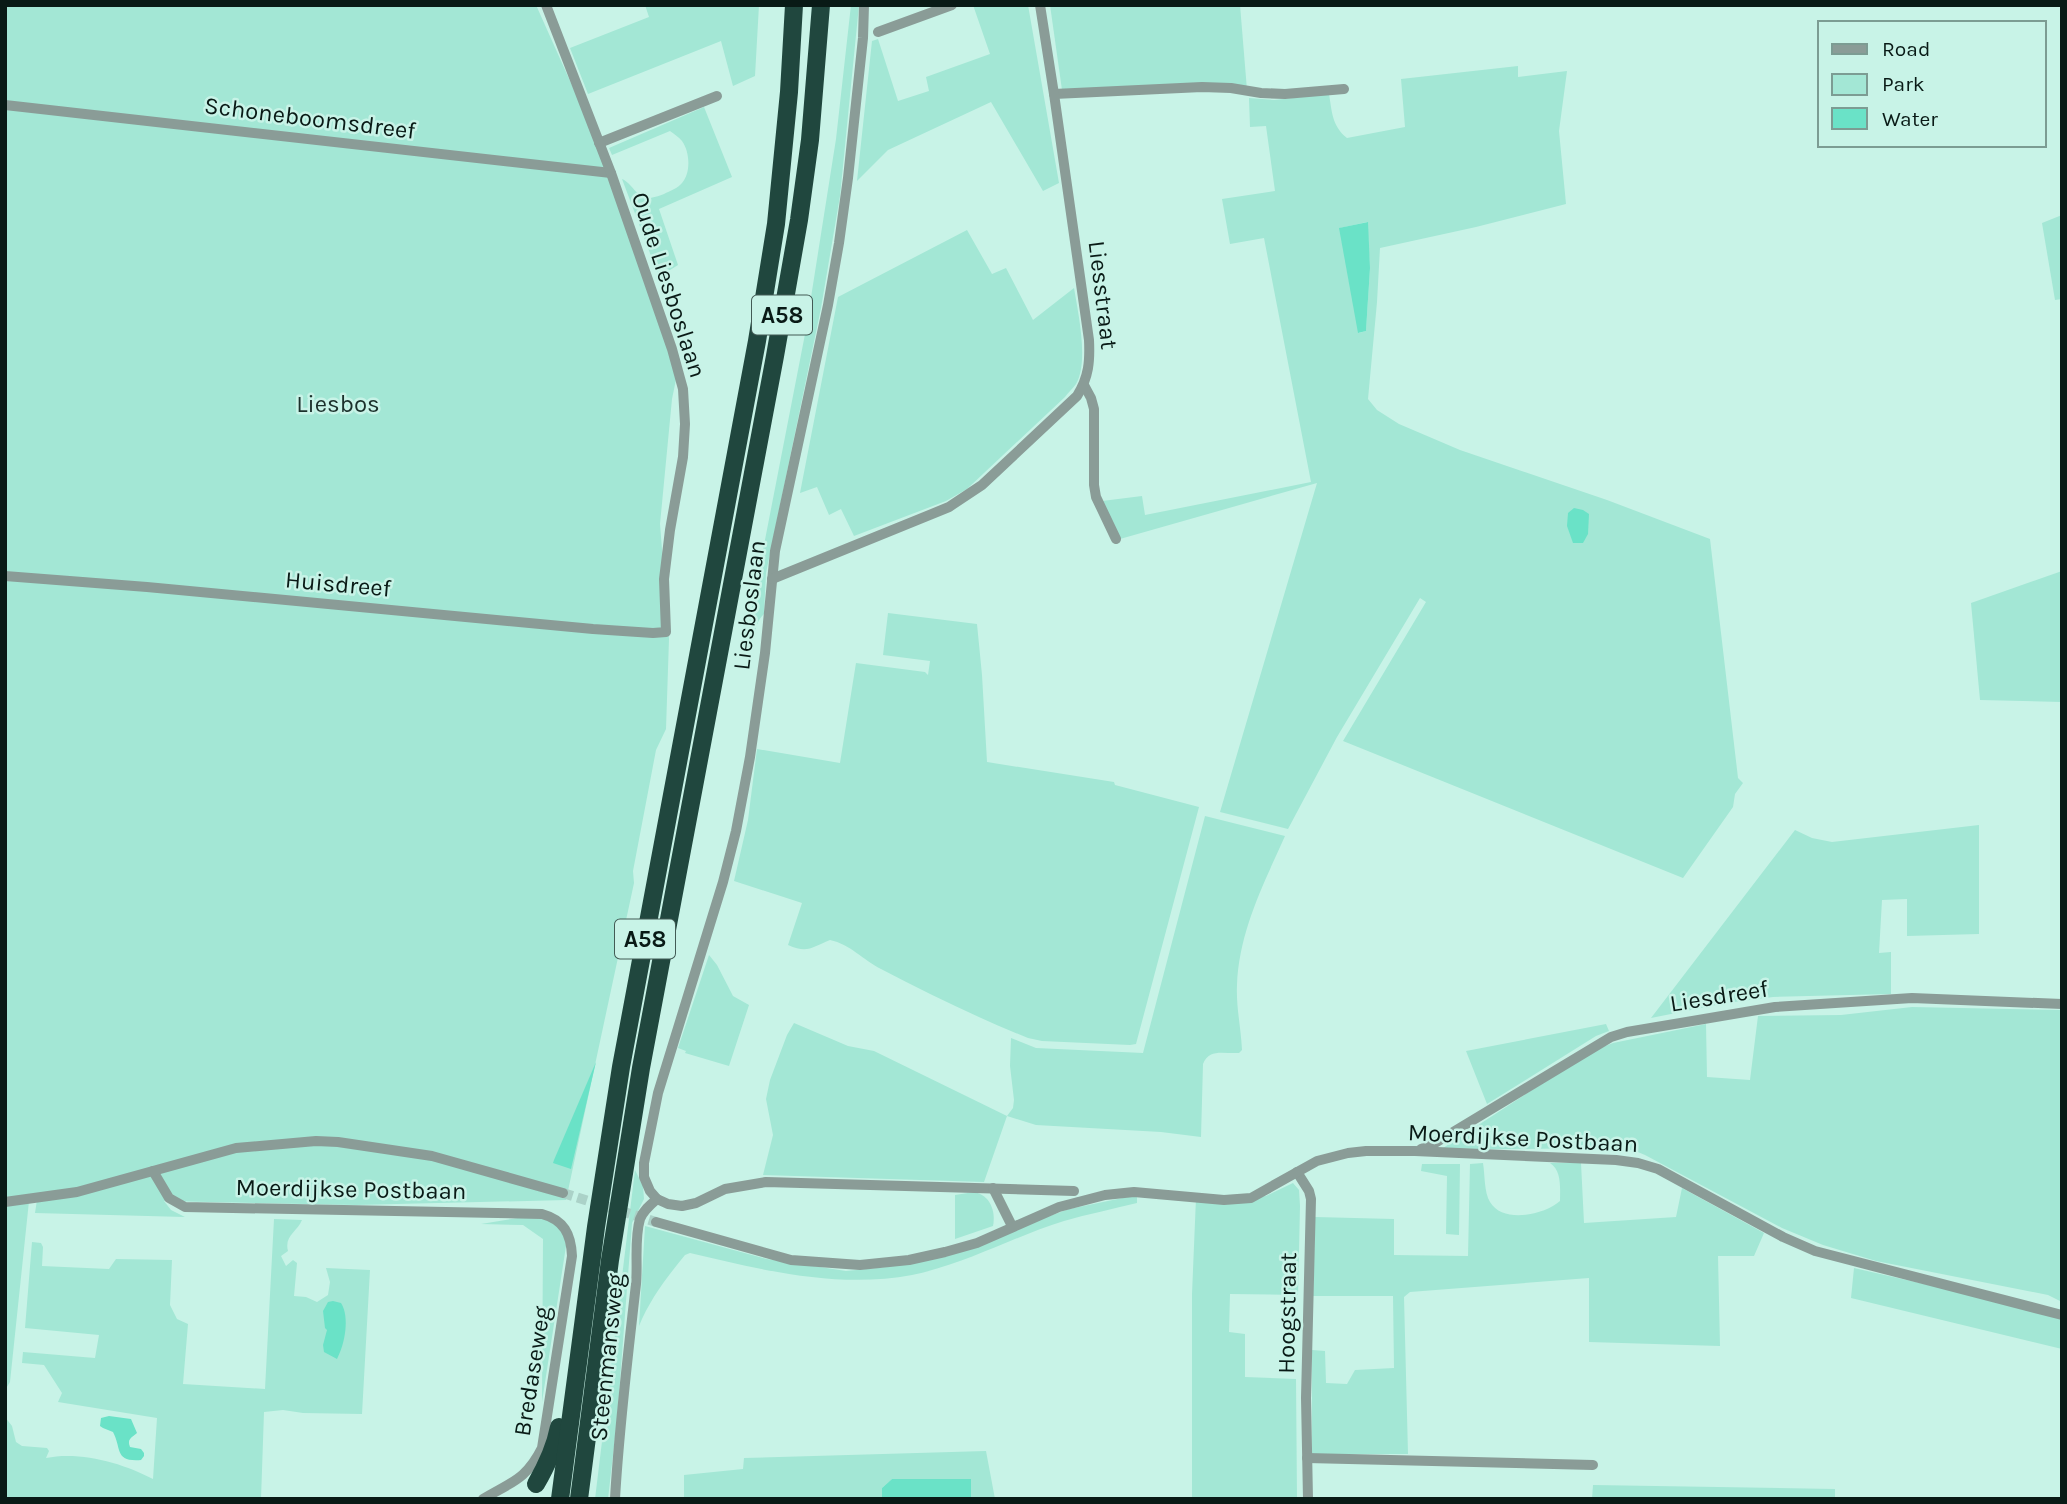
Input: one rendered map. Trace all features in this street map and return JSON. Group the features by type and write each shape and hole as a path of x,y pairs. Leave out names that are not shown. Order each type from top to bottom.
{"highway":[{"name":"A58","path":"560,1499 621,1068 755,354 776,224 789,92 794,5"},
{"name":"A58","path":"579,1499 610,1260 641,1068 799,220 811,127 821,5"},
{"name":"A58","path":"536,1484 556,1444 567,1384 581,1339"}],"street":[{"name":"Oude Liesboslaan","path":"546,5 611,173 672,349 682,389 685,424 683,457 664,579 666,632"},
{"name":"Liesboslaan","path":"657,1199 644,1177 647,1152 658,1093 723,882 750,757 765,653 775,551 839,243 850,165 864,5"},
{"path":"878,32 952,5"},
{"name":"Liesstraat","path":"772,579 949,507 982,485 1077,396 1084,385 1090,364 1089,340 1040,5"},
{"path":"1054,94 1202,87 1285,94 1344,89"},
{"path":"599,143 717,96"},
{"name":"Schoneboomsdreef","path":"5,105 611,173"},
{"path":"1084,385 1094,409 1096,497 1116,539"},
{"name":"Huisdreef","path":"5,576 593,629 666,632"},
{"name":"Liesdreef","path":"1415,1151 1430,1146 1611,1037 1627,1032 1775,1007 1912,998 2062,1004"},
{"name":"Moerdijkse Postbaan","path":"5,1202 77,1192 236,1149 316,1142 338,1142 432,1156 564,1193"},
{"name":"Moerdijkse Postbaan","path":"656,1222 791,1260 860,1265 909,1260 945,1252 976,1243 1059,1207 1105,1195 1133,1192 1224,1200 1251,1198 1317,1161 1348,1153 1415,1151 1616,1160 1658,1169 1783,1237 1815,1251 2062,1315"},
{"name":"Moerdijkse Postbaan","path":"153,1171 169,1198 185,1207 542,1214 562,1223"},
{"name":"Hoogstraat","path":"1297,1172 1311,1199 1306,1398 1308,1499"},
{"path":"657,1199 682,1206 696,1203 725,1189 766,1182 1074,1191"},
{"path":"993,1188 1012,1226"},
{"name":"Steenmansweg","path":"615,1499 640,1219 646,1208 657,1199"},
{"name":"Bredaseweg","path":"483,1499 528,1472 542,1448 572,1256 569,1234 562,1223"},
{"path":"1307,1458 1593,1465"}],"green space":[{"name":"Liesbos","path":"5,5 536,5 583,110 680,360 672,399 660,524 669,639 666,729 656,750 633,871 634,883 566,1200 356,1205 164,1201 171,1210 185,1217 35,1213 37,1200 5,1197"},
{"path":"645,5 759,5 755,76 733,86 721,41 588,94 570,48 649,17"},
{"path":"851,5 859,5 840,196 821,308 766,573 764,614 758,622 751,646 743,653 806,329 836,139"},
{"path":"973,5 1028,5 1059,183 1043,191 991,102 888,150 857,181 872,41 878,39 898,101 929,91 926,77 990,54"},
{"path":"1050,5 1240,5 1247,90 1062,90"},
{"path":"1518,66 1518,77 1567,71 1559,131 1566,204 1380,248 1368,399 1377,410 1399,424 1460,450 1607,500 1710,539 1738,778 1743,783 1735,794 1733,807 1683,878 1343,741 1426,602 1420,598 1337,737 1288,829 1220,812 1317,483 1120,539 1102,501 1142,496 1145,515 1311,482 1264,238 1230,244 1222,199 1275,191 1266,126 1250,127 1249,98 1274,100 1329,94 1336,124 1347,138 1405,127 1401,79","holes":["1367,222 1370,268 1366,331 1359,333 1340,228"]},
{"path":"704,107 732,177 659,209 678,265 659,277 622,179 640,195 648,198 674,189 682,183 687,174 687,151 679,138 670,131 612,155 609,148"},
{"path":"2062,215 2062,299 2055,300 2042,223"},
{"path":"967,230 992,274 1006,268 1033,320 1074,288 1082,350 1080,375 1065,397 967,489 946,501 854,536 841,509 829,515 817,487 800,493 838,297"},
{"path":"2062,571 2062,702 1980,700 1971,603"},
{"path":"888,613 977,624 987,762 1114,782 1115,785 1199,807 1136,1044 1042,1041 1028,1038 917,988 837,942 830,940 814,947 795,948 788,945 802,903 734,881 748,820 757,749 840,763 856,663 925,672 928,675 930,661 883,655"},
{"path":"1205,816 1285,836 1254,908 1242,946 1237,993 1242,1050 1239,1053 1213,1054 1203,1064 1201,1137 1036,1125 1007,1116 1013,1108 1014,1100 1010,1066 1011,1038 1036,1048 1143,1053"},
{"path":"1979,825 1979,934 1907,936 1907,899 1882,900 1879,953 1891,952 1891,994 1773,997 1651,1018 1795,830 1812,838 1832,842"},
{"path":"709,955 733,996 749,1005 729,1066 685,1053 686,1051 678,1048"},
{"path":"1912,1007 2062,1010 2062,1302 2048,1295 1876,1261 1823,1245 1782,1228 1633,1150 1440,1150 1532,1090 1600,1048 1613,1043 1706,1024 1707,1077 1750,1080 1758,1016 1841,1015"},
{"path":"794,1023 848,1046 874,1051 1007,1116 984,1182 763,1175 773,1135 766,1099 770,1080"},
{"path":"1606,1024 1609,1031 1596,1036 1487,1104 1466,1051"},
{"path":"1483,1163 1488,1198 1496,1209 1504,1213 1524,1215 1553,1206 1560,1201 1560,1185 1557,1170 1550,1163 1581,1163 1584,1223 1676,1217 1682,1188 1764,1233 1754,1256 1718,1256 1720,1346 1589,1342 1589,1278 1410,1292 1404,1297 1408,1454 1312,1454 1312,1350 1325,1351 1326,1383 1347,1384 1355,1370 1394,1368 1393,1296 1313,1296 1315,1217 1394,1219 1394,1255 1468,1256 1470,1164"},
{"path":"1422,1164 1460,1164 1459,1235 1446,1234 1447,1176 1421,1171"},
{"path":"635,1170 643,1186 644,1199 632,1223 617,1420 608,1499 595,1499"},
{"path":"1293,1183 1299,1190 1300,1206 1298,1295 1230,1294 1229,1332 1245,1334 1245,1377 1296,1379 1297,1499 1192,1499 1192,1294 1196,1198 1266,1196"},
{"path":"974,1192 984,1196 991,1204 993,1226 955,1239 955,1195"},
{"path":"1137,1195 1137,1203 1064,1221 932,1270 884,1279 800,1276 690,1253 685,1255 659,1289 639,1326 645,1226 767,1259 846,1271 887,1267 1017,1228 1069,1209"},
{"path":"29,1201 10,1382 5,1390 5,1204"},
{"path":"530,1216 555,1224 565,1239 566,1246 542,1402 543,1239 523,1225 481,1224"},
{"path":"274,1219 302,1220 289,1238 288,1251 281,1256 286,1266 293,1260 297,1263 294,1296 317,1302 328,1295 330,1282 326,1268 370,1270 362,1414 283,1410 264,1412 261,1499 5,1499 5,1417 12,1426 16,1442 22,1446 47,1448 49,1451 46,1458 87,1457 128,1468 153,1479 157,1418 58,1402 62,1393 44,1365 22,1363 23,1352 95,1358 99,1335 25,1328 32,1242 41,1243 43,1247 42,1266 109,1269 116,1259 172,1260 170,1305 177,1319 188,1324 183,1384 265,1389"},
{"path":"1854,1268 2003,1302 2062,1319 2062,1349 1851,1298"},
{"path":"986,1451 995,1499 971,1499 970,1479 892,1479 882,1488 882,1499 684,1499 684,1475 743,1469 744,1458"},
{"path":"1593,1485 1835,1489 1835,1499 1592,1499"}],"water":[{"path":"1368,222 1370,268 1366,331 1358,333 1339,228"},
{"path":"1574,508 1589,514 1588,534 1583,543 1573,543 1567,526 1568,513"},
{"path":"596,1062 571,1169 553,1163"},
{"path":"328,1302 341,1303 346,1323 337,1359 324,1352 323,1345 327,1330 323,1311"},
{"path":"109,1416 131,1419 137,1433 130,1439 129,1444 144,1453 141,1460 123,1457 113,1432 100,1426 101,1418"},
{"path":"892,1479 971,1479 971,1499 882,1499 882,1488"}],"tunnel":[{"path":"563,1193 656,1222"}]}
